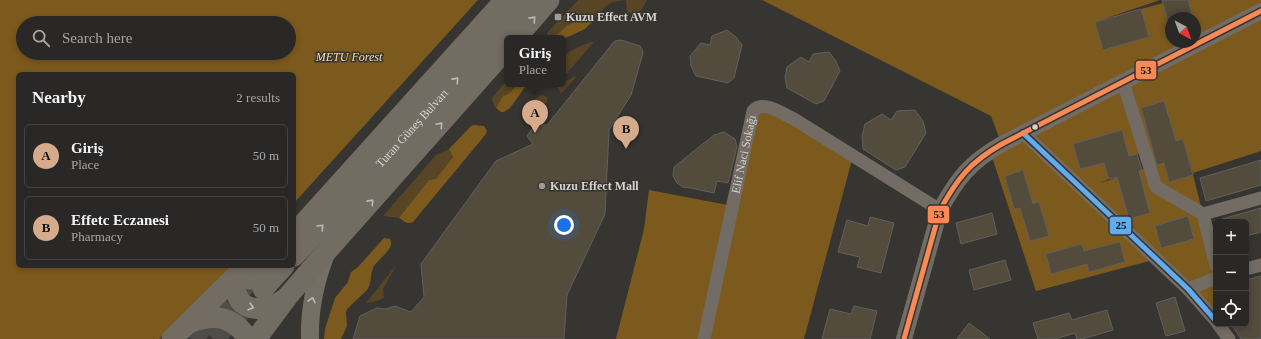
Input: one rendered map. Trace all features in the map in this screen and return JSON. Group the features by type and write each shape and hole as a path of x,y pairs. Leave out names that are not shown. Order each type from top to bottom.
{"main road":[{"path":"296,213 488,0"},
{"name":"Turan Güneş Bulvarı","path":"296,232 505,0"},
{"name":"Turan Güneş Bulvarı","path":"296,254 528,0"},
{"path":"519,35 549,0"},
{"path":"256,339 288,296 504,51"},
{"path":"310,339 310,306 326,252"},
{"path":"277,268 252,275 236,285 237,293 240,300 247,306 258,309 278,304 288,296"},
{"path":"179,333 252,275"},
{"path":"179,333 198,319 211,317 224,319 237,327 248,339"}],"street":[{"path":"904,339 940,210 963,173 978,159 1024,133 1261,11"},
{"path":"1123,82 1156,187 1203,214 1261,198"},
{"name":"Elif Naci Sokağı","path":"704,339 753,111 758,106 775,110 794,119 940,210"},
{"path":"1024,133 1188,289 1213,318"},
{"path":"1203,214 1213,255"},
{"path":"1249,268 1261,265"},
{"path":"1188,289 1213,279"},
{"path":"1220,327 1229,339"}],"shaded area":[{"path":"578,0 624,0 613,2 606,6 585,29 566,38 566,35 547,35 547,33"},
{"path":"626,0 647,0 641,11 635,14 627,12"},
{"path":"593,42 566,74 566,54"},
{"path":"575,76 576,77 561,94 558,87 566,87 566,81"},
{"path":"504,84 504,87 525,87 510,108 501,112 494,106 492,98"},
{"path":"542,95 547,97 547,102 533,110 529,109 527,106 529,102"},
{"path":"449,149 453,157 436,179 429,180 403,215 399,218 383,216 436,155"},
{"path":"397,264 383,289 384,298 366,303"}],"green space":[{"name":"METU Forest","path":"0,0 478,0 296,201 296,72 16,72 16,268 231,268 159,339 0,339"},
{"path":"762,0 1160,0 1095,22 1103,49 1149,37 1141,9 1163,3 1166,12 1165,48 1201,48 1201,12 1191,12 1188,0 1261,0 1261,151 1193,173 1183,139 1175,141 1164,101 1141,108 1151,143 1158,142 1169,182 1193,175 1213,254 1213,318 1157,259 1036,291 990,151 1002,145 991,116","holes":["1122,130 1129,157 1145,152 1150,167 1100,183 1109,179 1104,163 1080,169 1073,144","1023,170 1033,204 1039,202 1049,236 1030,241 1020,208 1014,209 1005,177","1120,242 1125,262 1089,272 1087,264 1051,274 1046,254 1081,244 1084,251"]},
{"path":"586,18 593,21 585,29 566,38 566,35 556,35 568,25"},
{"path":"525,87 510,108 504,112 501,112 496,108 503,96 511,92 514,88"},
{"path":"759,106 853,156 804,339 616,339 644,229 649,190 733,206"},
{"path":"471,126 484,126 487,131 486,134 413,222 407,223 399,218 429,180 436,179 453,157 449,149"},
{"path":"384,238 390,239 390,246 373,268 370,285 367,290 347,309 347,326 341,339 324,339 325,329 335,298 348,282 351,272 358,267"}],"building":[{"path":"1162,0 1188,0 1191,12 1165,12"},
{"path":"1141,9 1149,37 1103,50 1095,22"},
{"path":"727,30 736,37 742,45 734,78 728,83 696,76 691,66 690,56 701,43 710,45 712,36"},
{"name":"Kuzu Effect Mall","path":"621,40 640,46 643,53 631,95 609,130 605,214 567,295 564,339 353,339 360,316 377,308 386,309 395,306 411,312 424,297 421,264 496,161 533,144 527,136 531,130 540,125 547,125 613,43"},
{"path":"829,52 836,61 840,71 824,101 816,104 787,88 785,77 787,67 801,57 809,62 813,54"},
{"path":"1164,101 1176,141 1183,139 1193,175 1169,182 1164,163 1157,165 1141,108"},
{"path":"915,110 923,121 926,133 905,167 896,170 863,149 862,136 865,124 882,114 891,120 897,111"},
{"path":"1122,130 1129,156 1137,154 1142,170 1139,171 1150,213 1129,219 1117,177 1109,179 1104,163 1080,169 1073,144"},
{"path":"724,132 735,139 737,147 728,183 717,181 714,193 683,187 677,183 673,176 674,167 714,135"},
{"path":"1261,160 1261,185 1206,201 1200,178"},
{"path":"1023,170 1033,204 1039,202 1049,236 1030,241 1020,208 1014,209 1005,176"},
{"path":"1261,208 1261,232 1249,235 1249,219 1222,219"},
{"path":"992,213 997,234 961,244 956,223"},
{"path":"1188,216 1194,239 1161,248 1155,226"},
{"path":"870,217 894,223 881,273 857,267 860,257 838,252 847,220 868,226"},
{"path":"1120,242 1125,262 1089,272 1087,264 1051,274 1046,254 1082,244 1084,251"},
{"path":"1005,260 1011,280 974,290 969,270"},
{"path":"1261,276 1261,339 1241,339 1233,327 1249,327 1249,279"},
{"path":"1175,297 1185,331 1166,336 1156,303"},
{"path":"854,306 877,311 870,339 822,339 830,309 851,314"},
{"path":"1107,310 1113,330 1082,339 1077,339 1075,333 1055,339 1038,339 1033,323 1069,313 1072,320"},
{"path":"969,323 990,339 957,339"}],"tunnel":[{"path":"191,339 249,281"},
{"path":"213,339 263,289"}],"transit line":[{"name":"53","path":"904,339 940,210 952,189 965,172 981,158 1002,144 1261,11"},
{"name":"25","path":"1023,133 1188,289 1213,318"}],"place":[{"name":"Kuzu Effect AVM","path":"558,17"},
{"name":"Giriş","path":"535,133"},
{"name":"Effetc Eczanesi","path":"626,149"},
{"name":"Kuzu Effect Mall","path":"542,186"}]}
